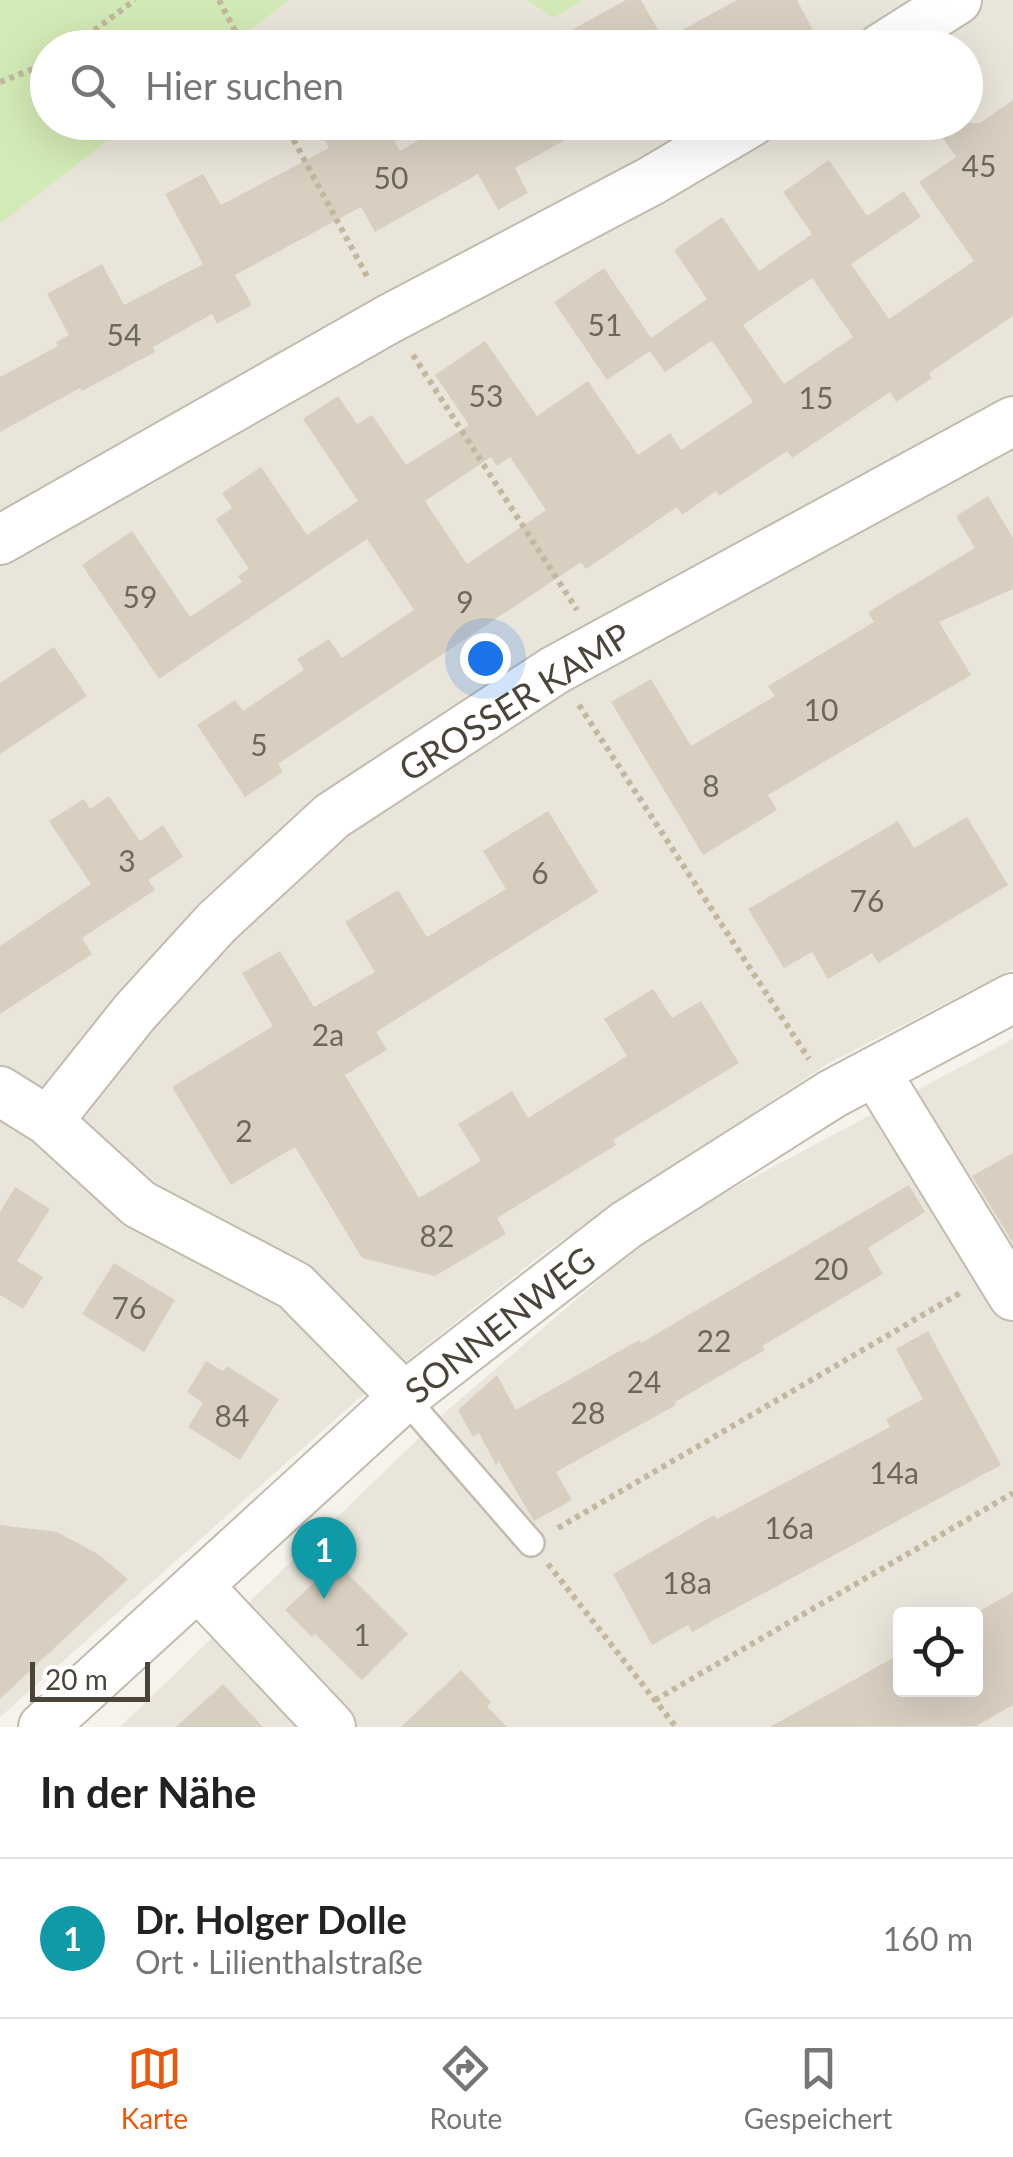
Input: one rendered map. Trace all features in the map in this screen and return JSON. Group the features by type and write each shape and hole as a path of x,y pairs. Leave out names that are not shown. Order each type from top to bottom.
{"street":[{"path":"910,30 957,0"},
{"path":"0,540 389,319 651,181 720,140"},
{"name":"GROSSER KAMP","path":"48,1121 135,1012 217,922 332,816 599,644 1013,421"},
{"name":"SONNENWEG","path":"42,1727 404,1397 626,1225 832,1094 1013,998"},
{"path":"875,1070 1005,1284"},
{"path":"0,1091 48,1121 139,1204 295,1286 404,1397"},
{"path":"198,1587 331,1727"}],"lane":[{"path":"404,1397 531,1544"}],"path":[{"path":"94,30 134,0"},
{"path":"219,0 235,30"},
{"path":"0,82 30,70"},
{"path":"294,140 389,319 599,644"},
{"path":"555,670 832,1094"},
{"path":"676,1727 531,1544 1005,1284"},
{"path":"655,1700 1013,1493"}],"shaded area":[{"path":"289,0 527,0 553,18 584,0 1013,0 1013,969 829,1063 545,1252 356,1401 0,1717 0,224 109,140 983,140 983,30 250,30"},
{"path":"1013,1039 1013,1727 120,1727 450,1408 662,1226"}],"green space":[{"path":"0,0 289,0 250,30 30,30 30,140 109,140 0,224"},
{"path":"527,0 584,0 553,18"}],"building":[{"path":"626,0 641,0 658,30 572,30"},
{"path":"737,0 797,0 813,30 682,30"},
{"path":"1013,100 1013,316 929,373 932,378 896,402 890,392 792,458 787,451 719,496 716,491 682,515 677,507 586,569 581,562 278,764 283,772 245,797 197,725 235,700 243,711 304,670 297,659 329,639 342,658 414,610 367,539 159,679 82,565 132,531 190,617 242,582 238,576 249,569 216,519 232,508 222,493 261,467 307,535 358,501 303,419 338,396 357,424 372,415 406,465 469,425 435,375 485,341 537,416 588,381 638,455 670,433 681,450 753,402 715,345 711,341 665,372 650,351 607,380 554,302 604,268 651,338 707,299 674,250 722,217 759,271 812,234 783,192 829,160 867,216 904,191 921,217 851,264 889,319 974,261 919,182 956,157 944,140 983,140 983,121","holes":["812,278 853,337 784,384 743,325","491,457 497,466 510,457 546,510 467,564 425,501"]},
{"path":"325,140 394,140 400,151 419,140 565,140 515,168 528,193 498,210 478,174 375,232 361,207 235,275 252,305 217,324 212,314 153,347 155,352 0,432 0,377 58,346 56,342 69,335 47,294 102,264 124,305 203,264 165,194 203,174 221,205 329,148"},
{"path":"988,496 1013,538 1013,589 939,622 971,675 768,795 777,810 703,855 611,702 651,679 691,746 775,696 768,686 874,622 868,612 975,548 956,516"},
{"path":"54,647 87,696 0,754 0,683"},
{"path":"109,796 140,841 163,825 183,857 148,880 155,890 82,938 92,954 0,1014 0,946 91,884 49,821 84,799 90,809"},
{"path":"548,811 598,892 376,1032 387,1050 345,1075 419,1198 481,1161 458,1124 512,1091 528,1118 627,1056 604,1019 653,989 672,1018 701,1001 739,1063 613,1140 616,1145 497,1218 506,1234 435,1276 362,1258 295,1147 231,1185 172,1087 273,1026 242,973 280,951 314,1007 375,972 345,922 398,890 427,937 506,889 483,851"},
{"path":"967,817 1008,885 878,963 872,953 828,979 812,952 784,968 748,909 898,821 914,848"},
{"path":"1013,1153 1013,1243 972,1176"},
{"path":"909,1185 925,1212 868,1248 883,1274 762,1346 765,1350 675,1402 676,1405 556,1472 572,1500 534,1521 499,1462 496,1465 479,1433 473,1437 458,1410 497,1375 516,1410 639,1340 641,1343"},
{"path":"15,1187 50,1209 17,1261 43,1277 23,1309 0,1295 0,1212"},
{"path":"114,1263 175,1300 144,1352 82,1314"},
{"path":"928,1331 1001,1465 692,1632 688,1625 652,1645 613,1574 714,1515 717,1519 890,1427 886,1419 923,1399 896,1349"},
{"path":"206,1361 223,1371 227,1366 279,1399 240,1460 188,1427 203,1403 187,1392"},
{"path":"0,1525 57,1532 98,1554 128,1579 0,1699"},
{"path":"336,1562 408,1634 362,1680 285,1610"},
{"path":"1013,1592 1013,1705 976,1726 770,1727 893,1658 893,1697 983,1697 983,1609"},
{"path":"461,1670 491,1702 487,1706 507,1727 401,1727"},
{"path":"223,1684 263,1727 176,1727"}],"place":[{"name":"Dr. Holger Dolle","path":"324,1599"}]}
